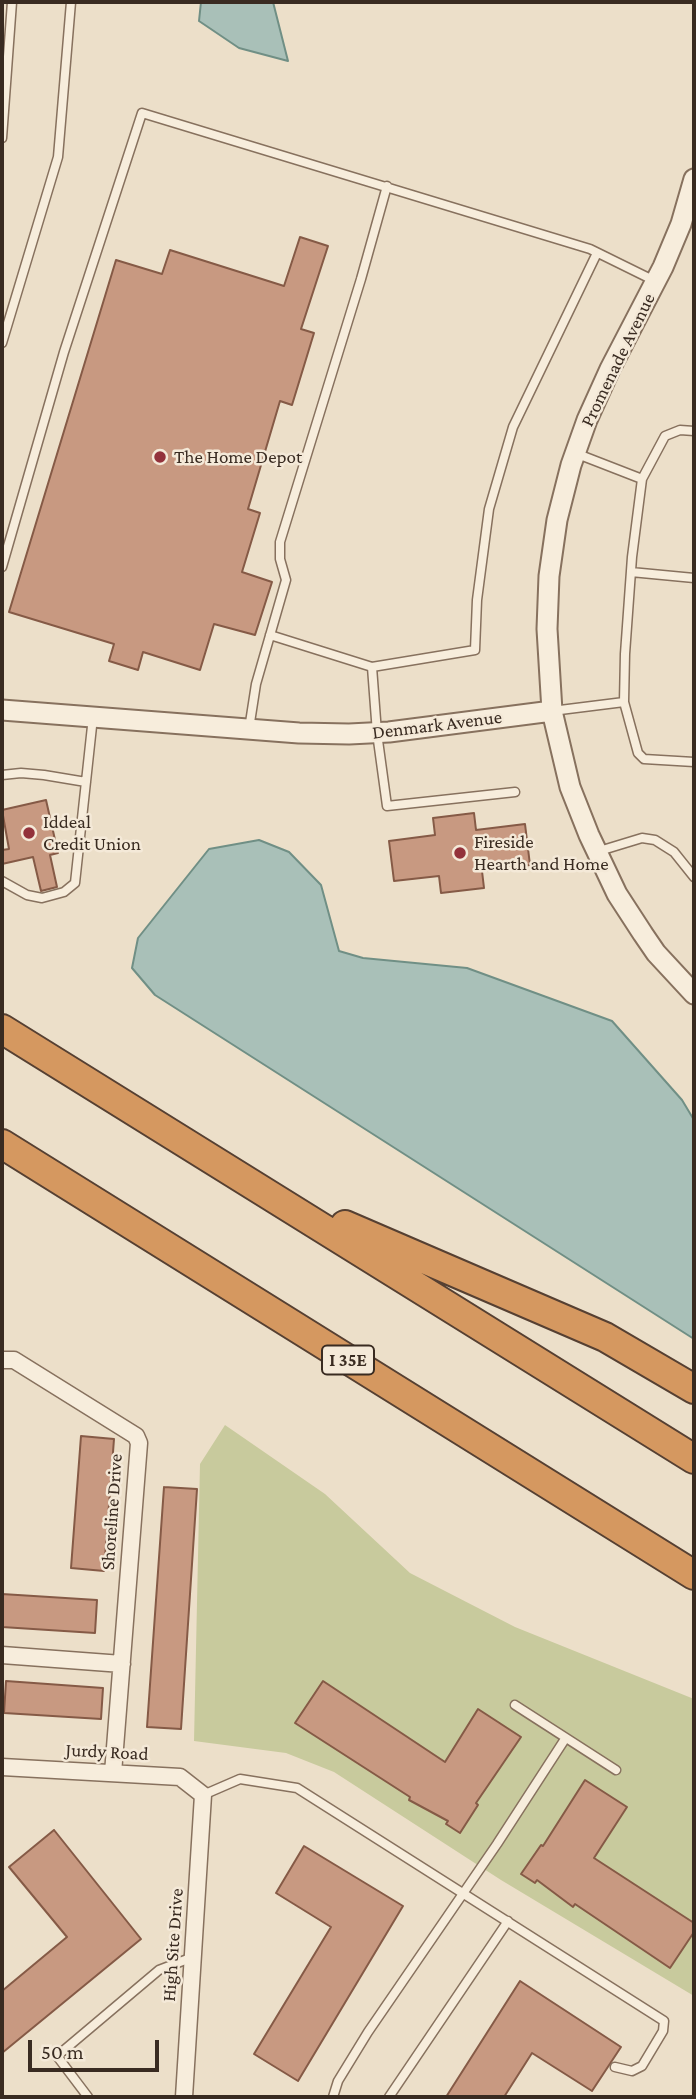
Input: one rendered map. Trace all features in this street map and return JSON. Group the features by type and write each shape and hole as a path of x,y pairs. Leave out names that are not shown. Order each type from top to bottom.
{"highway":[{"path":"2,1028 694,1459"},
{"name":"I 35E","path":"2,1144 694,1575"},
{"path":"259,1188 605,1337 694,1389"}],"street":[{"name":"Promenade Avenue","path":"552,711 547,629 549,576 557,520 587,420 610,369 656,282 681,224 694,179"},
{"name":"Denmark Avenue","path":"2,710 325,734 377,733 552,711"},
{"path":"552,711 570,787 596,852 617,894 656,953 694,994"},
{"name":"Shoreline Drive","path":"2,1360 14,1360 136,1436 139,1443 113,1773"},
{"path":"2,1655 122,1664"},
{"name":"Jurdy Road","path":"2,1767 180,1777 203,1795"},
{"name":"High Site Drive","path":"184,2097 203,1795"}],"lane":[{"path":"2,138 12,2"},
{"path":"2,343 58,156 71,2"},
{"path":"2,566 64,352 142,113 387,186 597,253 656,282"},
{"path":"249,729 256,684 286,580 280,559 280,542 387,186"},
{"path":"270,635 372,667 475,650 477,600 489,509 513,427 597,253"},
{"path":"694,431 680,430 665,436 642,479 631,572 624,702 638,753 643,759 694,762"},
{"path":"575,453 642,479"},
{"path":"631,572 694,578"},
{"path":"372,667 377,733 387,806 515,792"},
{"path":"552,711 624,702"},
{"path":"2,881 27,895 42,898 64,891 75,883 93,717"},
{"path":"2,775 21,773 86,782"},
{"path":"596,852 642,838 666,845 694,877"},
{"path":"682,862 694,862"},
{"path":"515,1705 616,1770"},
{"path":"333,2097 338,2081 368,2032 464,1893 565,1739"},
{"path":"203,1795 240,1779 297,1788 664,2021 663,2031 642,2066 632,2071 615,2067"},
{"path":"389,2097 508,1921"},
{"path":"88,2097 57,2056 159,1970 193,1957"}],"green space":[{"path":"225,1425 325,1494 410,1573 515,1627 694,1699 694,1996 501,1880 334,1772 286,1753 194,1741 200,1464"}],"water":[{"path":"201,2 273,2 288,61 239,48 199,21"},
{"path":"259,840 289,852 321,885 339,951 363,958 467,968 612,1021 682,1100 694,1120 694,1339 155,995 132,968 138,938 209,849"}],"building":[{"name":"The Home Depot","path":"300,237 328,246 301,329 314,333 292,405 280,401 248,509 260,513 242,572 272,582 255,635 214,624 200,670 143,652 138,670 109,661 114,644 9,612 116,260 162,274 170,250 284,286"},
{"name":"Iddeal Credit Union","path":"46,800 58,853 50,855 57,887 41,891 33,857 2,864 2,850 9,849 2,810"},
{"name":"Fireside Hearth and Home","path":"474,813 476,830 525,824 530,865 482,871 484,888 441,893 439,876 394,881 389,841 435,835 433,818"},
{"path":"81,1436 114,1439 104,1571 71,1568"},
{"path":"164,1487 197,1489 181,1729 147,1727"},
{"path":"2,1594 97,1600 95,1633 2,1627"},
{"path":"6,1681 103,1688 101,1719 4,1713"},
{"path":"323,1681 445,1762 478,1709 521,1737 476,1803 478,1805 460,1833 446,1824 448,1821 409,1800 410,1797 295,1723"},
{"path":"585,1780 627,1807 594,1858 694,1923 694,1932 670,1968 575,1904 573,1907 537,1880 535,1883 521,1874 541,1845 543,1846"},
{"path":"54,1830 141,1939 2,2053 2,1991 67,1937 9,1867"},
{"path":"304,1846 403,1906 298,2081 254,2054 331,1927 276,1893"},
{"path":"520,1981 621,2047 592,2091 532,2053 504,2097 446,2097"}],"place":[{"name":"The Home Depot","path":"160,457"},
{"name":"Iddeal Credit Union","path":"29,833"},
{"name":"Fireside Hearth and Home","path":"460,853"}]}
